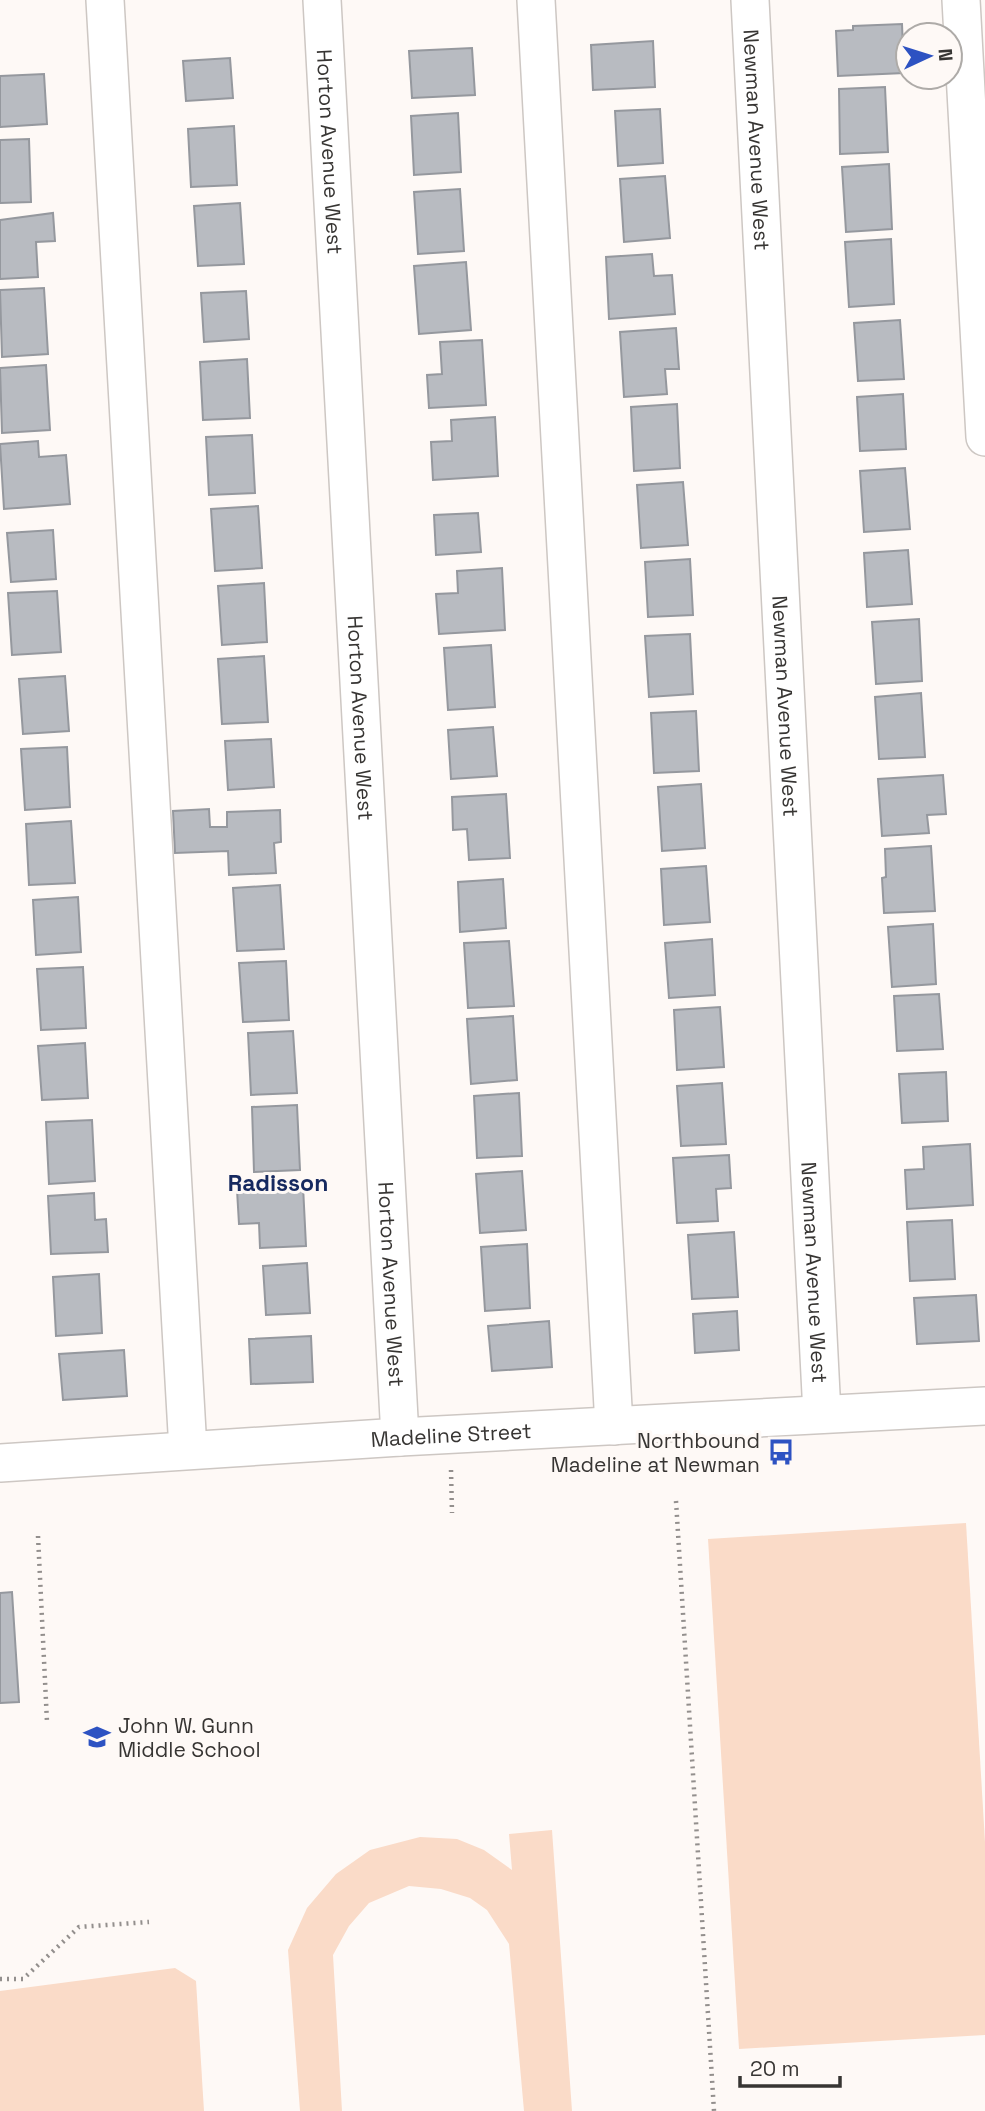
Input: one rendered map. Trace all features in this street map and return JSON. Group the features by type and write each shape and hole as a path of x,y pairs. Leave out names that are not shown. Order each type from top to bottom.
{"street":[{"path":"105,0 188,1450"},
{"name":"Horton Avenue West","path":"322,0 400,1437"},
{"path":"536,0 614,1426"},
{"name":"Newman Avenue West","path":"750,0 822,1414"},
{"path":"961,0 985,436"},
{"name":"Madeline Street","path":"0,1463 400,1437 985,1406"}],"path":[{"path":"450,1458 452,1513"},
{"path":"676,1501 714,2111"},
{"path":"38,1536 47,1722"},
{"path":"0,1979 23,1979 79,1927 149,1922"}],"shaded area":[{"path":"966,1523 985,1842 985,2035 739,2049 708,1539"},
{"path":"552,1830 572,2111 524,2111 509,1944 487,1910 470,1898 441,1889 409,1886 369,1903 349,1926 333,1955 342,2111 300,2111 288,1950 307,1908 336,1874 370,1850 420,1837 457,1839 484,1850 512,1870 509,1834"},
{"path":"175,1968 196,1981 204,2111 0,2111 0,1991"}],"building":[{"path":"894,24 894,73 838,76 836,31 853,30 853,26"},
{"path":"653,41 655,87 593,90 591,45"},
{"path":"472,48 475,95 412,98 409,51"},
{"path":"230,58 233,98 186,101 183,61"},
{"path":"44,74 47,124 0,127 0,76"},
{"path":"885,87 888,152 840,154 839,89"},
{"path":"660,109 663,163 618,166 615,111"},
{"path":"458,113 461,172 414,175 411,116"},
{"path":"234,126 237,185 191,187 188,129"},
{"path":"29,139 31,202 0,203 0,140"},
{"path":"889,164 892,229 846,232 842,167"},
{"path":"665,176 670,238 624,242 620,179"},
{"path":"460,189 464,251 418,254 414,192"},
{"path":"240,203 244,264 198,266 194,206"},
{"path":"53,213 55,241 36,242 38,277 0,279 0,220"},
{"path":"891,239 894,304 849,307 845,242"},
{"path":"652,254 654,276 672,275 675,314 609,319 606,257"},
{"path":"466,262 471,330 419,334 414,266"},
{"path":"44,288 48,354 2,357 0,290"},
{"path":"246,291 249,339 204,342 201,293"},
{"path":"900,320 904,379 858,381 854,323"},
{"path":"676,328 679,369 665,369 667,394 624,397 620,332"},
{"path":"482,340 486,405 429,408 427,375 442,374 440,342"},
{"path":"247,359 250,418 203,420 200,362"},
{"path":"46,365 50,430 2,433 0,368"},
{"path":"903,394 906,449 860,451 857,397"},
{"path":"677,404 680,468 634,471 631,407"},
{"path":"495,417 498,476 433,480 431,442 452,441 451,420"},
{"path":"252,435 255,493 209,495 206,437"},
{"path":"38,441 39,457 66,455 70,504 4,509 0,444"},
{"path":"905,468 910,529 864,532 860,471"},
{"path":"683,482 688,545 641,548 637,485"},
{"path":"258,506 262,568 215,571 211,509"},
{"path":"478,513 481,552 436,555 434,515"},
{"path":"53,530 56,579 11,582 7,533"},
{"path":"908,550 912,604 867,607 864,553"},
{"path":"690,559 693,615 648,617 645,562"},
{"path":"502,568 505,630 439,634 436,594 458,593 457,571"},
{"path":"264,583 267,642 222,645 218,586"},
{"path":"57,591 61,652 12,655 8,593"},
{"path":"919,619 922,681 876,684 872,622"},
{"path":"690,634 693,694 649,697 645,636"},
{"path":"491,645 495,707 448,710 444,648"},
{"path":"264,656 268,722 222,724 218,659"},
{"path":"65,676 69,731 23,734 19,679"},
{"path":"921,693 925,757 879,759 875,697"},
{"path":"696,711 699,771 654,773 651,713"},
{"path":"493,727 497,776 451,779 448,730"},
{"path":"271,739 274,787 228,790 225,741"},
{"path":"67,747 70,807 25,810 21,749"},
{"path":"943,775 946,814 927,815 929,833 882,836 878,779"},
{"path":"701,784 705,848 662,851 658,787"},
{"path":"506,794 510,858 469,860 467,829 453,830 452,797"},
{"path":"209,809 210,827 227,827 227,812 280,810 281,842 274,843 276,873 229,875 228,851 175,853 173,811"},
{"path":"71,821 75,883 29,885 26,824"},
{"path":"931,846 935,911 884,913 882,878 886,877 885,849"},
{"path":"706,866 710,922 664,925 661,869"},
{"path":"503,879 506,928 460,932 458,882"},
{"path":"280,885 284,949 237,951 233,888"},
{"path":"78,897 81,952 36,955 33,900"},
{"path":"933,924 936,984 892,987 888,927"},
{"path":"712,939 715,995 669,998 665,943"},
{"path":"509,941 514,1006 468,1008 464,943"},
{"path":"286,961 289,1020 243,1022 239,963"},
{"path":"83,967 86,1028 41,1030 37,969"},
{"path":"939,994 943,1049 897,1051 894,996"},
{"path":"720,1007 724,1067 677,1070 674,1010"},
{"path":"513,1016 517,1080 471,1084 467,1019"},
{"path":"293,1031 297,1093 251,1095 248,1033"},
{"path":"85,1043 88,1098 42,1100 38,1046"},
{"path":"946,1072 948,1121 902,1123 899,1074"},
{"path":"722,1083 726,1144 681,1146 677,1086"},
{"path":"519,1093 522,1156 477,1158 474,1096"},
{"path":"297,1105 300,1170 254,1172 252,1107"},
{"path":"92,1120 95,1181 49,1184 46,1122"},
{"path":"970,1144 973,1205 907,1209 905,1170 924,1169 923,1147"},
{"path":"729,1155 731,1188 716,1189 718,1221 677,1223 673,1158"},
{"path":"522,1171 526,1230 480,1233 476,1174"},
{"path":"303,1186 306,1246 260,1248 259,1223 239,1224 237,1190"},
{"path":"94,1193 95,1220 106,1219 108,1252 51,1254 48,1196"},
{"path":"952,1220 955,1279 910,1281 907,1222"},
{"path":"734,1232 738,1297 692,1299 688,1235"},
{"path":"527,1244 530,1308 485,1311 481,1247"},
{"path":"307,1263 310,1313 266,1315 263,1266"},
{"path":"99,1274 102,1333 56,1336 53,1277"},
{"path":"976,1295 979,1341 917,1344 914,1298"},
{"path":"737,1311 739,1350 695,1353 693,1314"},
{"path":"549,1321 552,1367 492,1371 488,1326"},
{"path":"311,1336 313,1382 251,1384 249,1339"},
{"path":"124,1350 127,1396 63,1400 59,1354"},
{"path":"12,1592 19,1702 0,1703 0,1593"}],"place":[{"name":"Northbound Madeline at Newman","path":"781,1452"},
{"name":"John W. Gunn Middle School","path":"97,1737"}],"district":[{"name":"Radisson","path":"278,1183"}]}
